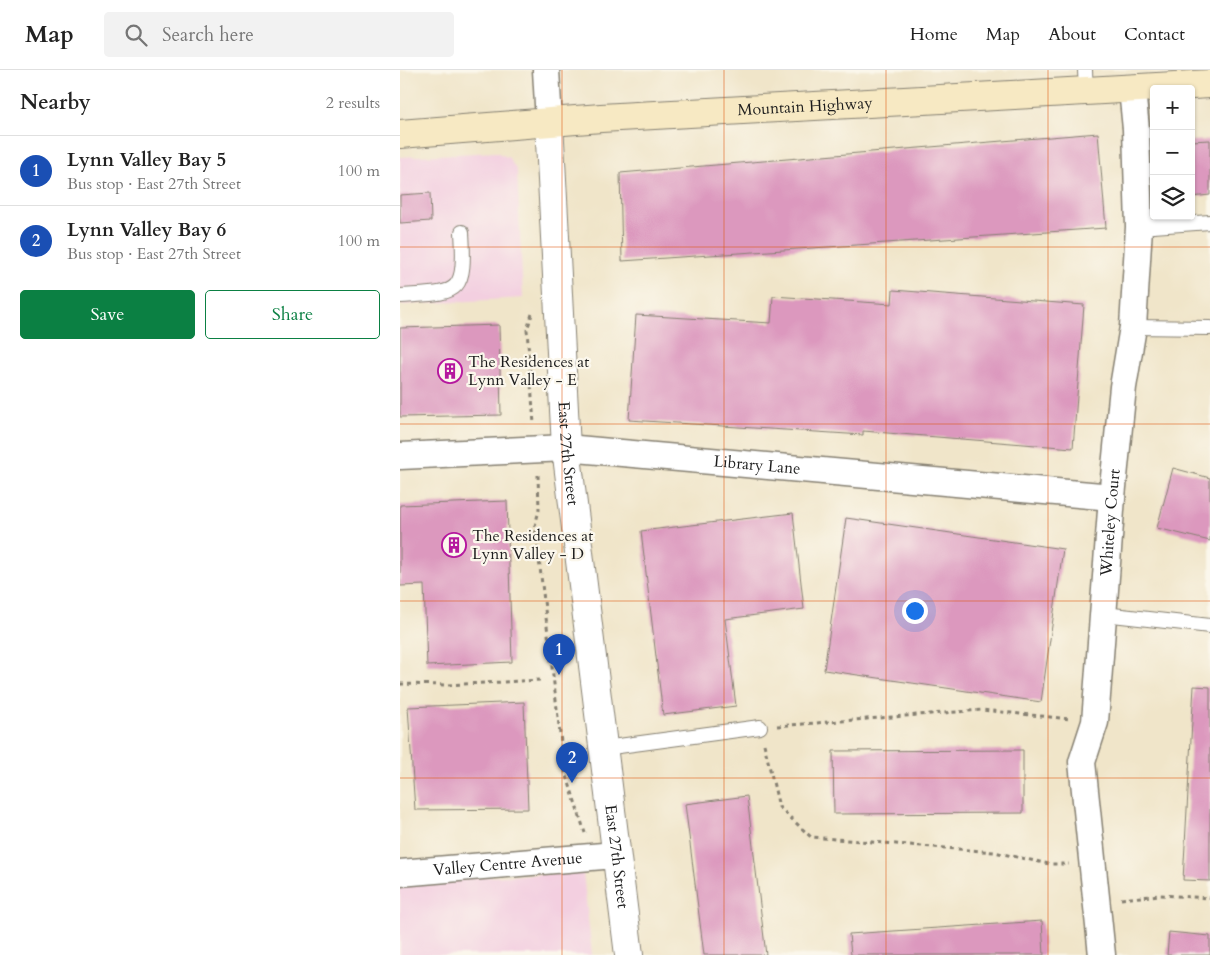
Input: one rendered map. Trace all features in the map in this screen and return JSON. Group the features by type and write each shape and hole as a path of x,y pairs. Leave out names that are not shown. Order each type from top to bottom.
{"main road":[{"name":"Mountain Highway","path":"400,134 1085,81 1132,89 1210,84"}],"street":[{"name":"East 27th Street","path":"546,70 566,448 604,748 615,855 629,955"},
{"name":"Whiteley Court","path":"1102,955 1082,762 1096,722 1112,497 1123,387 1133,327 1139,227 1136,130 1132,89"},
{"name":"Library Lane","path":"400,456 566,448 1112,497"},
{"name":"Valley Centre Avenue","path":"400,873 615,855"}],"lane":[{"path":"1139,227 1210,222"},
{"path":"400,296 448,293 457,286 461,277 463,256 462,232"},
{"path":"1133,327 1210,328"},
{"path":"1104,614 1210,626"},
{"path":"604,748 760,727"}],"path":[{"path":"540,496 536,526 562,758 580,815"},
{"path":"400,684 446,686 540,680"},
{"path":"1092,863 1049,864 994,852 811,837 778,807 760,727 982,710 1096,722"},
{"path":"1096,900 1160,895 1210,898"}],"shaded area":[{"path":"496,152 509,158 517,171 523,298 400,305 400,157"},
{"path":"583,872 592,955 400,955 400,881"}],"building":[{"path":"1098,133 1106,228 622,261 620,173"},
{"path":"1210,140 1210,195 1195,197 1195,141"},
{"path":"430,193 431,221 400,223 400,195"},
{"path":"893,290 1084,305 1073,448 863,431 863,435 629,420 636,315 771,323 773,296 892,304"},
{"name":"The Residences at Lynn Valley - E","path":"499,325 501,415 400,417 400,328"},
{"path":"1173,468 1210,478 1210,541 1157,528"},
{"name":"The Residences at Lynn Valley - D","path":"507,501 512,662 427,666 424,585 400,586 400,505"},
{"path":"793,513 804,609 725,619 736,706 663,715 641,531"},
{"path":"846,518 1063,549 1041,702 824,670"},
{"path":"1194,686 1210,687 1210,881 1183,880"},
{"path":"524,702 528,809 415,810 408,707"},
{"path":"1023,750 1023,813 834,814 833,751"},
{"path":"747,796 766,955 704,955 685,804"},
{"path":"1042,921 1044,955 851,955 849,934"},
{"path":"1169,932 1210,936 1210,955 1167,955"}],"place":[{"name":"The Residences at Lynn Valley - E","path":"450,371"},
{"name":"The Residences at Lynn Valley - D","path":"454,545"},
{"name":"Lynn Valley Bay 5","path":"559,675"},
{"name":"Lynn Valley Bay 6","path":"572,783"}]}
